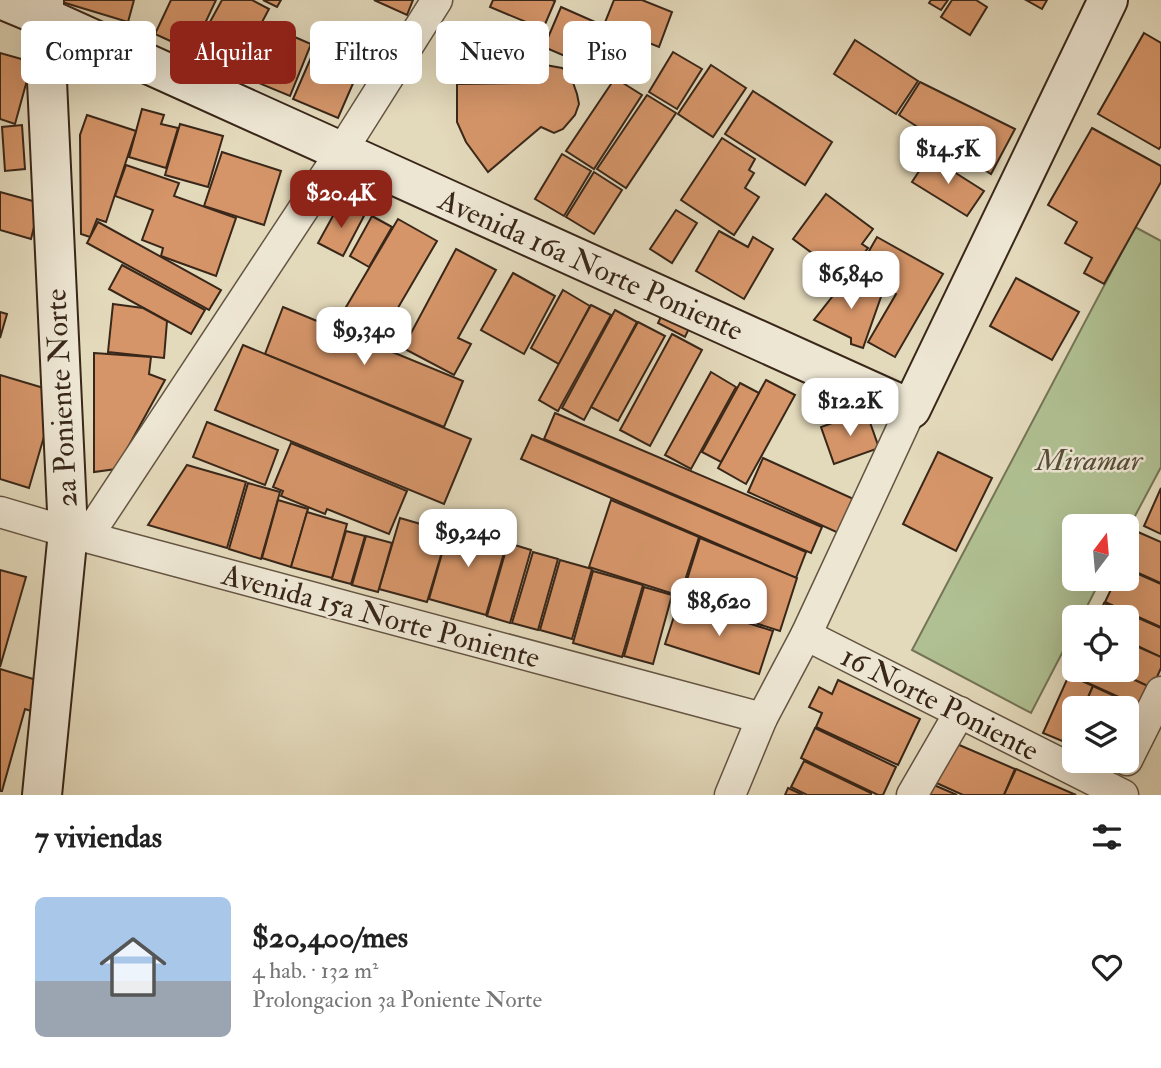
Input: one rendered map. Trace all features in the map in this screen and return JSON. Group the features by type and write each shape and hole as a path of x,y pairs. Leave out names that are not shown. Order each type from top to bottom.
{"street":[{"name":"Avenida 16a Norte Poniente","path":"3,0 44,8 341,152 911,409"},
{"path":"78,534 341,152 437,0"},
{"path":"730,795 762,718 806,635 911,409 1108,0"},
{"name":"2a Poniente Norte","path":"41,795 78,534 44,8"},
{"name":"Avenida 15a Norte Poniente","path":"0,512 762,718"},
{"name":"16 Norte Poniente","path":"806,635 1115,793"},
{"path":"1139,736 1161,692"},
{"path":"912,795 960,712"},
{"path":"1115,793 1122,773"}],"green space":[{"name":"Miramar","path":"1135,227 1161,241 1161,467 1136,514 1062,514 1062,592 1094,592 1088,605 1062,605 1062,653 1031,713 912,650"}],"building":[{"path":"62,0 134,0 128,21"},
{"path":"171,0 216,0 206,21 170,21 170,41 156,34"},
{"path":"222,0 252,0 269,9 263,21 210,21"},
{"path":"263,0 281,0 277,7"},
{"path":"374,0 413,0 407,15"},
{"path":"493,0 555,1 546,21 524,21 490,7"},
{"path":"614,0 642,0 672,12 659,47 651,44 651,21 606,21"},
{"path":"931,0 948,0 941,10 929,3"},
{"path":"952,0 976,0 987,7 970,35 941,17"},
{"path":"1026,0 1047,0 1042,9"},
{"path":"561,7 593,21 563,21 563,55 549,49 549,35"},
{"path":"1144,33 1161,43 1159,149 1098,114"},
{"path":"296,38 310,44 296,81"},
{"path":"855,40 918,81 896,114 834,74"},
{"path":"673,52 702,69 677,109 649,92"},
{"path":"0,53 21,59 21,84 26,84 15,124 0,119"},
{"path":"310,60 310,84 353,84 338,118 293,99"},
{"path":"711,65 746,88 713,137 678,114"},
{"path":"549,66 563,69 563,84 574,84 579,104 575,115 563,129 554,133 541,127 488,172 466,142 457,122 457,84 549,84"},
{"path":"920,82 1015,129 991,174 899,115"},
{"path":"261,84 295,84 290,96"},
{"path":"611,84 625,84 642,95 594,169 566,151"},
{"path":"753,91 832,142 805,185 725,134"},
{"path":"647,95 676,113 626,188 597,169"},
{"path":"142,109 164,115 161,124 178,128 166,168 129,157"},
{"path":"87,115 136,131 106,222 97,219 90,237 81,234 80,135"},
{"path":"180,124 223,136 208,187 165,175"},
{"path":"22,125 25,169 5,171 2,127"},
{"path":"1092,128 1161,166 1161,182 1104,284 1084,273 1092,258 1065,243 1077,222 1048,205"},
{"path":"722,138 755,159 749,170 754,173 745,188 759,197 734,235 681,200"},
{"path":"222,152 281,171 264,225 204,206"},
{"path":"562,154 591,171 564,216 535,199"},
{"path":"929,156 984,191 967,216 912,182"},
{"path":"126,165 179,183 174,196 236,218 216,276 161,256 163,248 142,240 153,210 115,196"},
{"path":"594,172 622,190 594,234 566,217"},
{"path":"0,192 40,203 31,239 0,230"},
{"path":"826,194 873,229 862,244 868,248 853,268 846,264 839,273 793,239"},
{"path":"340,203 364,216 343,256 318,243"},
{"path":"676,210 697,223 672,263 650,249"},
{"path":"372,216 392,227 369,267 350,256"},
{"path":"398,219 437,241 378,342 339,319"},
{"path":"98,222 221,290 209,310 87,243"},
{"path":"719,231 748,247 753,237 773,249 744,299 696,271"},
{"path":"877,237 943,274 895,357 868,342 896,294 857,272"},
{"path":"456,249 496,270 458,338 471,344 454,375 403,348"},
{"path":"122,265 205,310 191,334 109,289"},
{"path":"513,273 555,296 524,354 481,330"},
{"path":"847,278 882,294 863,348 851,344 851,338 814,320"},
{"path":"1016,278 1079,312 1052,360 990,326"},
{"path":"563,290 590,306 559,364 531,348"},
{"path":"113,304 143,308 167,321 164,358 108,352"},
{"path":"591,305 611,315 558,411 539,400"},
{"path":"666,306 693,320 685,337 658,323"},
{"path":"283,307 463,381 444,427 265,354"},
{"path":"615,310 637,322 584,420 562,408"},
{"path":"0,312 7,314 0,338"},
{"path":"638,322 665,336 618,421 591,407"},
{"path":"672,334 702,350 650,446 620,430"},
{"path":"243,345 471,439 444,504 215,410"},
{"path":"94,353 151,357 149,374 165,380 116,469 94,472"},
{"path":"711,372 736,387 691,469 665,455"},
{"path":"0,375 57,392 29,488 0,479"},
{"path":"766,380 795,395 746,484 718,468"},
{"path":"740,383 759,393 721,462 702,452"},
{"path":"866,411 879,448 834,464 821,427"},
{"path":"555,413 822,527 811,553 544,439"},
{"path":"207,422 278,450 265,485 193,457"},
{"path":"532,435 806,552 796,578 521,459"},
{"path":"291,443 407,491 389,534 327,509 325,514 281,496 283,491 273,487"},
{"path":"938,452 992,478 956,551 903,524"},
{"path":"763,458 858,501 843,535 748,492"},
{"path":"187,465 246,482 227,548 148,525"},
{"path":"248,483 280,492 261,559 229,549"},
{"path":"1161,488 1161,534 1144,526"},
{"path":"278,500 308,509 291,567 262,558"},
{"path":"611,500 699,537 680,596 589,567"},
{"path":"307,512 347,524 332,578 291,567"},
{"path":"400,518 448,532 427,602 379,589"},
{"path":"451,522 508,539 486,615 429,599"},
{"path":"346,531 365,536 351,584 332,579"},
{"path":"1139,532 1161,542 1161,583 1139,573"},
{"path":"366,536 392,543 378,592 352,585"},
{"path":"700,538 797,578 780,631 681,599"},
{"path":"508,543 531,550 510,623 487,616"},
{"path":"533,552 558,559 538,630 512,623"},
{"path":"560,560 592,569 572,639 540,630"},
{"path":"0,570 26,577 0,667"},
{"path":"593,571 643,585 622,657 573,643"},
{"path":"1139,574 1161,584 1161,627 1139,617 1139,605 1112,605 1105,602 1110,592 1139,592"},
{"path":"644,587 672,595 653,664 624,656"},
{"path":"679,601 773,631 759,674 665,644"},
{"path":"1139,618 1161,628 1161,657 1139,647"},
{"path":"1139,647 1161,657 1161,668 1152,688 1139,682"},
{"path":"0,669 43,682 34,712 25,709 2,791 0,791"},
{"path":"838,680 920,719 898,765 816,727 822,713 809,707 819,687 832,694"},
{"path":"1066,682 1084,682 1093,686 1089,696 1062,696 1062,741 1043,733"},
{"path":"1086,682 1139,682 1150,687 1141,707 1139,696 1117,696"},
{"path":"1093,686 1114,696 1089,696"},
{"path":"815,728 896,767 883,795 801,758"},
{"path":"950,741 1015,769 1004,795 963,795 932,781"},
{"path":"804,761 871,795 807,795 791,787"},
{"path":"1016,769 1076,795 1004,795"},
{"path":"927,782 957,795 922,795"},
{"path":"788,788 803,795 785,795"}]}
